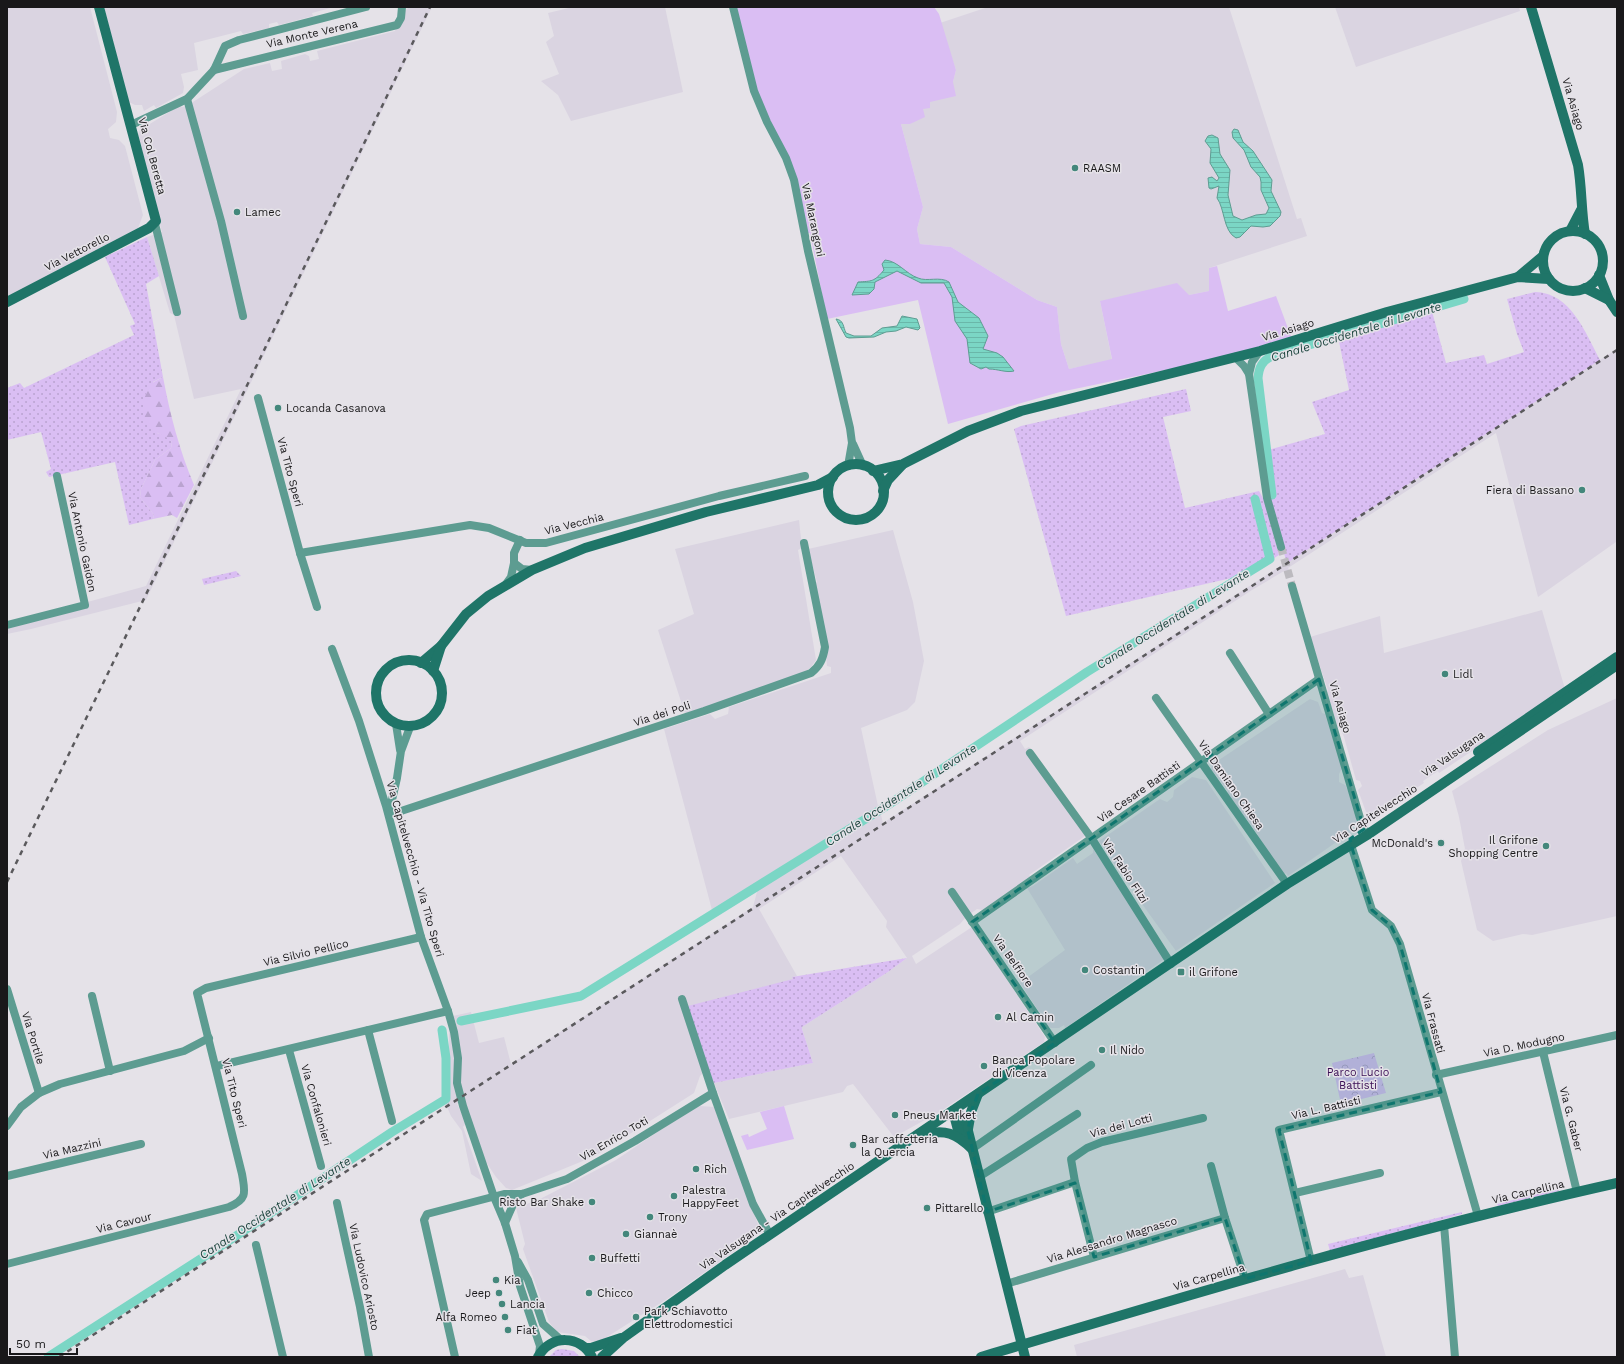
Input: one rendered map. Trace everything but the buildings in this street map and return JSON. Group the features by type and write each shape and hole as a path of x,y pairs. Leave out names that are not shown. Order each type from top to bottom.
{"main road":[{"name":"Via Col Beretta","path":"99,7 156,216 154,224"},
{"name":"Via Asiago","path":"1532,7 1578,165 1581,181 1581,210 1585,234"},
{"name":"Via Asiago","path":"1518,277 1543,256 1546,246 1552,239 1561,233 1570,231 1581,210"},
{"name":"Via Vettorello","path":"8,299 154,224"},
{"path":"1543,256 1544,268 1549,279 1556,286 1565,290 1575,291 1591,285 1599,275 1602,266 1602,256 1599,247 1593,239 1585,234 1570,231"},
{"path":"1599,275 1609,300 1617,312"},
{"name":"Via Asiago","path":"1260,351 1387,312 1518,277 1549,279"},
{"path":"1585,288 1609,300"},
{"path":"873,471 903,464 968,430 1021,411 1260,351"},
{"path":"809,488 818,492 840,515 854,520 862,520 869,517 880,506 883,491 891,476 903,464"},
{"path":"830,503 828,490 833,477 837,472 848,466 863,466 873,471 882,483 883,491"},
{"path":"421,662 441,646 466,614 506,584 532,570 585,548 706,512 809,488 833,477"},
{"path":"433,670 441,646"},
{"name":"Via Valsugana","path":"1305,873 1617,657"},
{"path":"413,660 421,662 433,670 441,687 440,706 428,721 410,727 396,724 387,719 378,707 376,695 378,681 383,673 397,662 413,660"},
{"name":"Via Capitelvecchio","path":"1305,873 1351,845 1365,832 1617,665"},
{"name":"Via Valsugana - Via Capitelvecchio","path":"623,1338 770,1235 1305,873"},
{"path":"968,1131 971,1112 978,1094"},
{"path":"953,1111 958,1130 964,1141"},
{"path":"953,1111 962,1117 968,1131 987,1212 1025,1357"},
{"path":"914,1137 932,1132 948,1132 964,1141 972,1149"},
{"name":"Via Carpellina","path":"981,1357 1244,1279 1444,1224 1577,1192 1617,1184"},
{"path":"586,1348 591,1348 623,1338"},
{"path":"602,1357 623,1338"},
{"path":"539,1356 549,1344 561,1340 574,1341 586,1348 592,1357"}],"street":[{"name":"Via Monte Verena","path":"187,99 214,70 225,46 239,40 366,7"},
{"name":"Via Monte Verena","path":"214,70 397,25 401,18 402,7"},
{"name":"Via Marangoni","path":"733,7 754,91 767,122 786,158 794,180 808,251 852,443 863,466"},
{"path":"131,125 187,99 221,221 243,316"},
{"name":"Via Col Beretta","path":"154,224 177,312"},
{"name":"Via Asiago","path":"1249,374 1252,362 1260,351"},
{"path":"1235,357 1244,366 1249,374 1267,498 1281,547"},
{"name":"Via Tito Speri","path":"258,398 300,553"},
{"name":"Via Marangoni","path":"848,466 852,443"},
{"name":"Via Antonio Gaidon","path":"7,625 85,605 57,476"},
{"name":"Via Vecchia","path":"300,553 470,526 489,528 526,542 546,543 719,496 804,476"},
{"path":"506,584 511,577 514,563 514,553 520,540"},
{"name":"Via dei Poli","path":"389,815 704,711 811,673 818,668 823,659 825,648 804,543"},
{"path":"300,553 317,607"},
{"path":"514,563 522,569 532,570"},
{"name":"Via Asiago","path":"1292,586 1365,832"},
{"name":"Via Capitelvecchio - Via Tito Speri","path":"332,649 359,721 389,815 421,937 448,1011 454,1032 458,1058 456,1076 458,1088 466,1118 494,1197 505,1223 515,1256"},
{"path":"1230,653 1269,714"},
{"name":"Via Cesare Battisti","path":"972,922 1319,679"},
{"name":"Via Damiano Chiesa","path":"1156,698 1287,884"},
{"path":"389,815 397,778 400,751 396,724"},
{"path":"400,751 410,727"},
{"name":"Via Fabio Filzi","path":"1030,754 1092,839 1171,964"},
{"name":"Via Frassati","path":"1351,845 1372,910 1391,926 1400,944 1436,1075 1478,1216"},
{"name":"Via Belfiore","path":"952,892 1055,1043"},
{"name":"Via Silvio Pellico","path":"197,993 206,988 421,937"},
{"name":"Via Portile","path":"7,989 39,1093"},
{"name":"Via Tito Speri","path":"197,993 217,1066 242,1174 245,1191 244,1198"},
{"path":"92,996 110,1071"},
{"path":"682,999 713,1093 755,1209 770,1235"},
{"path":"217,1066 448,1011"},
{"path":"368,1030 392,1121"},
{"name":"Via D. Modugno","path":"1436,1075 1617,1035"},
{"path":"7,1126 21,1107 39,1093 60,1084 184,1051 209,1038"},
{"name":"Via Confalonieri","path":"289,1050 321,1166"},
{"name":"Via G. Gaber","path":"1543,1052 1577,1192"},
{"path":"972,1149 1091,1065"},
{"name":"Via L. Battisti","path":"1311,1261 1279,1130 1441,1092"},
{"name":"Via Enrico Toti","path":"455,1357 425,1217 427,1214 504,1194 522,1194 567,1179 635,1141 713,1093"},
{"path":"979,1178 1077,1114"},
{"name":"Via dei Lotti","path":"1094,1257 1075,1182 1071,1159 1087,1148 1102,1142 1203,1118"},
{"name":"Via Mazzini","path":"7,1176 141,1144"},
{"path":"1211,1166 1244,1279"},
{"path":"1295,1193 1380,1173"},
{"path":"987,1212 1075,1182"},
{"path":"505,1223 516,1198 522,1194"},
{"name":"Via Cavour","path":"7,1264 229,1207 244,1198"},
{"name":"Via Ludovico Ariosto","path":"337,1202 360,1307 369,1357"},
{"name":"Via Alessandro Magnasco","path":"1006,1284 1225,1218"},
{"path":"1444,1224 1455,1357"},
{"path":"256,1245 283,1357"},
{"path":"515,1256 528,1280 543,1324 561,1340"},
{"path":"515,1256 520,1286 540,1346 539,1356"}],"highlighted area":[{"path":"1319,679 1364,829 1350,839 1352,848 1372,910 1391,926 1400,944 1441,1092 1279,1130 1311,1261 1245,1279 1225,1218 1094,1257 1075,1183 987,1212 968,1131 971,1112 978,1094 1055,1043 972,922"}],"shaded area":[{"path":"7,7 90,7 117,112 116,122 108,129 110,138 119,140 125,146 143,215 138,228 7,297"},
{"path":"104,7 334,7 312,13 313,16 279,25 277,22 269,24 269,28 243,34 241,31 194,43 198,70 181,74 184,87 183,93 156,108 154,105 144,111 142,105 135,105 129,102"},
{"path":"409,7 432,7 146,600 7,634 7,624 146,586 241,389 194,399 174,315 170,313 147,237 162,232 137,136 140,130 179,106 183,107 193,102 244,69 270,63 272,71 282,69 281,61 305,54 309,56 310,61 319,59 317,51 395,31 401,15"},
{"path":"573,7 665,7 683,92 571,121 558,95 541,81 559,74 546,42 554,36 548,13"},
{"path":"988,7 1229,7 1297,219 1301,218 1307,236 1209,268 1209,291 1189,295 1100,301 1112,360 1069,369 1061,344 1057,307 1037,300 951,247 920,244 917,229 923,207 901,124 910,124 929,102 953,82 956,70 940,23"},
{"path":"1335,7 1519,7 1520,11 1356,67"},
{"path":"1234,129 1238,130 1243,142 1253,151 1272,180 1271,191 1281,212 1280,216 1270,226 1251,226 1240,237 1236,238 1232,235 1226,225 1222,208 1217,198 1219,186 1211,189 1209,188 1208,178 1212,177 1217,181 1219,178 1210,163 1211,149 1205,141 1208,136 1212,135 1218,138 1220,154 1230,170 1228,195 1233,216 1242,220 1256,215 1266,214 1269,208 1261,190 1260,177 1251,167 1244,150 1233,138 1232,132"},
{"path":"885,260 898,265 918,278 942,279 949,282 958,302 979,318 988,336 983,349 997,353 1003,357 1014,371 1008,372 989,369 986,367 981,369 970,363 967,339 955,321 952,297 944,283 921,283 897,271 875,282 874,289 869,294 852,295 858,282 875,279 881,274 884,270 882,264"},
{"path":"902,316 917,319 920,328 918,330 906,327 874,337 849,338 846,337 836,319 842,322 846,333 854,336 871,336 882,328 897,326"},
{"path":"1617,349 1617,543 1616,542 1538,597 1496,433 1288,568 1289,570 1285,573 1284,571 1252,590 1020,741 1025,749 1029,747 1086,831 1083,833 1085,836 1029,875 1031,877 983,910 977,909 966,917 960,924 912,956 916,964 972,927 1045,1037 1044,1042 941,1111 894,1137 853,1084 847,1086 843,1092 729,1119 714,1083 813,1063 802,1027 888,972 907,958 886,927 887,921 841,856 759,909 797,976 793,977 793,979 700,1076 694,1093 595,1156 512,1190 506,1188 496,1177 484,1159 461,1102 457,1104 466,1123 463,1127 482,1181 471,1174 462,1131 451,1116 443,1098 449,1045 449,1025 456,1023 453,1016 471,1012 479,1043 504,1037 511,1064 753,907 758,888 771,879 880,811 883,823 1282,565 1281,561 1285,558 1287,563"},
{"path":"799,520 802,548 798,550 816,660 804,673 685,714 658,630 694,614 675,549"},
{"path":"893,530 913,602 924,661 915,702 907,710 861,728 878,806 712,910 664,729 710,714 715,719 728,714 729,707 831,673 831,667 827,666 825,643 814,583 817,582 808,549"},
{"path":"1542,610 1565,689 1439,773 1438,771 1423,781 1424,783 1375,815 1366,812 1358,790 1362,786 1360,781 1356,780 1344,737 1340,728 1338,728 1326,692 1328,690 1310,637 1380,616 1384,653"},
{"path":"1617,698 1617,916 1532,935 1523,934 1493,941 1477,930 1461,861 1465,849 1452,791 1548,730"},
{"path":"1310,699 1318,702 1322,713 1325,714 1342,768 1339,774 1339,782 1345,785 1349,793 1356,814 1357,823 1351,829 1352,831 1288,876 1286,873 1282,875 1255,837 1258,835 1245,817 1243,818 1227,793 1228,791 1211,769 1213,764"},
{"path":"1192,777 1206,780 1275,883 1176,951 1137,897 1134,892 1136,890 1131,884 1129,885 1099,841 1160,799 1167,802 1173,797 1174,790"},
{"path":"1093,849 1126,895 1166,958 1065,1028 1064,1025 1059,1028 1051,1028 1045,1024 1046,1022 1020,983 1065,950 1027,888 1033,886 1073,858 1077,864 1093,853"},
{"path":"700,1106 714,1107 759,1227 757,1235 667,1299 599,1342 591,1341 585,1336 557,1332 549,1322 523,1249 525,1244 516,1208 540,1199 616,1160 693,1108"},
{"path":"1345,1269 1349,1278 1363,1275 1386,1357 1077,1357 1074,1345"}],"green space":[{"path":"734,7 934,7 939,14 956,70 953,82 956,96 930,102 930,108 923,109 925,117 910,124 901,124 923,207 917,229 920,244 951,247 1037,300 1057,307 1061,344 1069,369 1112,359 1100,301 1177,283 1189,295 1209,291 1209,268 1217,266 1228,311 1276,296 1292,339 1185,366 1060,392 948,424 918,300 827,319 810,233 807,233 797,191 763,114"},
{"path":"147,237 159,276 146,284 163,377 153,382 157,433 167,436 172,442 171,448 155,460 141,489 140,497 154,515 153,519 129,525 115,462 49,477 46,472 51,469 41,432 7,440 7,388 20,383 24,388 134,335 130,326 135,324 105,257"},
{"path":"1535,292 1548,294 1558,299 1567,307 1582,326 1600,360 1287,563 1276,527 1261,452 1325,434 1312,402 1349,390 1337,332 1430,304 1446,363 1484,355 1487,364 1524,352 1507,299"},
{"path":"163,377 176,431 194,485 177,518 172,515 153,519 154,515 140,497 141,489 155,460 171,448 172,442 154,431 146,423 144,402 149,386"},
{"path":"1186,389 1191,411 1163,417 1185,508 1259,491 1264,500 1279,555 1249,574 1066,616 1014,429 1021,426"},
{"path":"236,571 241,576 204,585 202,579"},
{"path":"907,958 888,972 802,1027 813,1063 714,1083 684,1007 793,979 792,977"},
{"name":"Parco Lucio Battisti","path":"1374,1053 1386,1093 1341,1104 1332,1063"},
{"path":"784,1106 794,1139 747,1150 741,1136 748,1134 749,1137 767,1129 760,1112"},
{"path":"1558,1189 1559,1191 1498,1206 1497,1204"},
{"path":"1462,1212 1462,1214 1330,1251 1328,1244"},
{"path":"562,1349 574,1351 580,1357 549,1357 556,1350"}],"waterway":[{"name":"Canale Occidentale di Levante","path":"1272,495 1258,378 1263,362 1272,356 1464,299"},
{"name":"Canale Occidentale di Levante","path":"461,1021 581,996 888,805 1087,672 1270,559 1255,499"},
{"name":"Canale Occidentale di Levante","path":"48,1357 230,1240 392,1132 446,1099 446,1058 442,1030"}],"tunnel":[{"path":"1281,547 1292,586"}],"railway":[{"path":"7,882 430,7"},
{"path":"59,1357 1617,350"}],"place":[{"name":"RAASM","path":"1075,168"},
{"name":"Lamec","path":"237,212"},
{"name":"Locanda Casanova","path":"278,408"},
{"name":"Fiera di Bassano","path":"1582,490"},
{"name":"Lidl","path":"1445,674"},
{"name":"McDonald's","path":"1441,843"},
{"name":"Il Grifone Shopping Centre","path":"1546,846"},
{"name":"Costantin","path":"1085,970"},
{"name":"il Grifone","path":"1181,972"},
{"name":"Al Camin","path":"998,1017"},
{"name":"Il Nido","path":"1102,1050"},
{"name":"Banca Popolare di Vicenza","path":"984,1066"},
{"name":"Pneus Market","path":"895,1115"},
{"name":"Bar caffetteria la Quercia","path":"853,1145"},
{"name":"Rich","path":"696,1169"},
{"name":"Palestra HappyFeet","path":"674,1196"},
{"name":"Risto Bar Shake","path":"592,1202"},
{"name":"Pittarello","path":"927,1208"},
{"name":"Trony","path":"650,1217"},
{"name":"Giannaè","path":"626,1234"},
{"name":"Buffetti","path":"592,1258"},
{"name":"Kia","path":"496,1280"},
{"name":"Jeep","path":"499,1293"},
{"name":"Chicco","path":"589,1293"},
{"name":"Lancia","path":"502,1304"},
{"name":"Alfa Romeo","path":"505,1317"},
{"name":"Park Schiavotto Elettrodomestici","path":"636,1317"},
{"name":"Fiat","path":"508,1330"}]}
